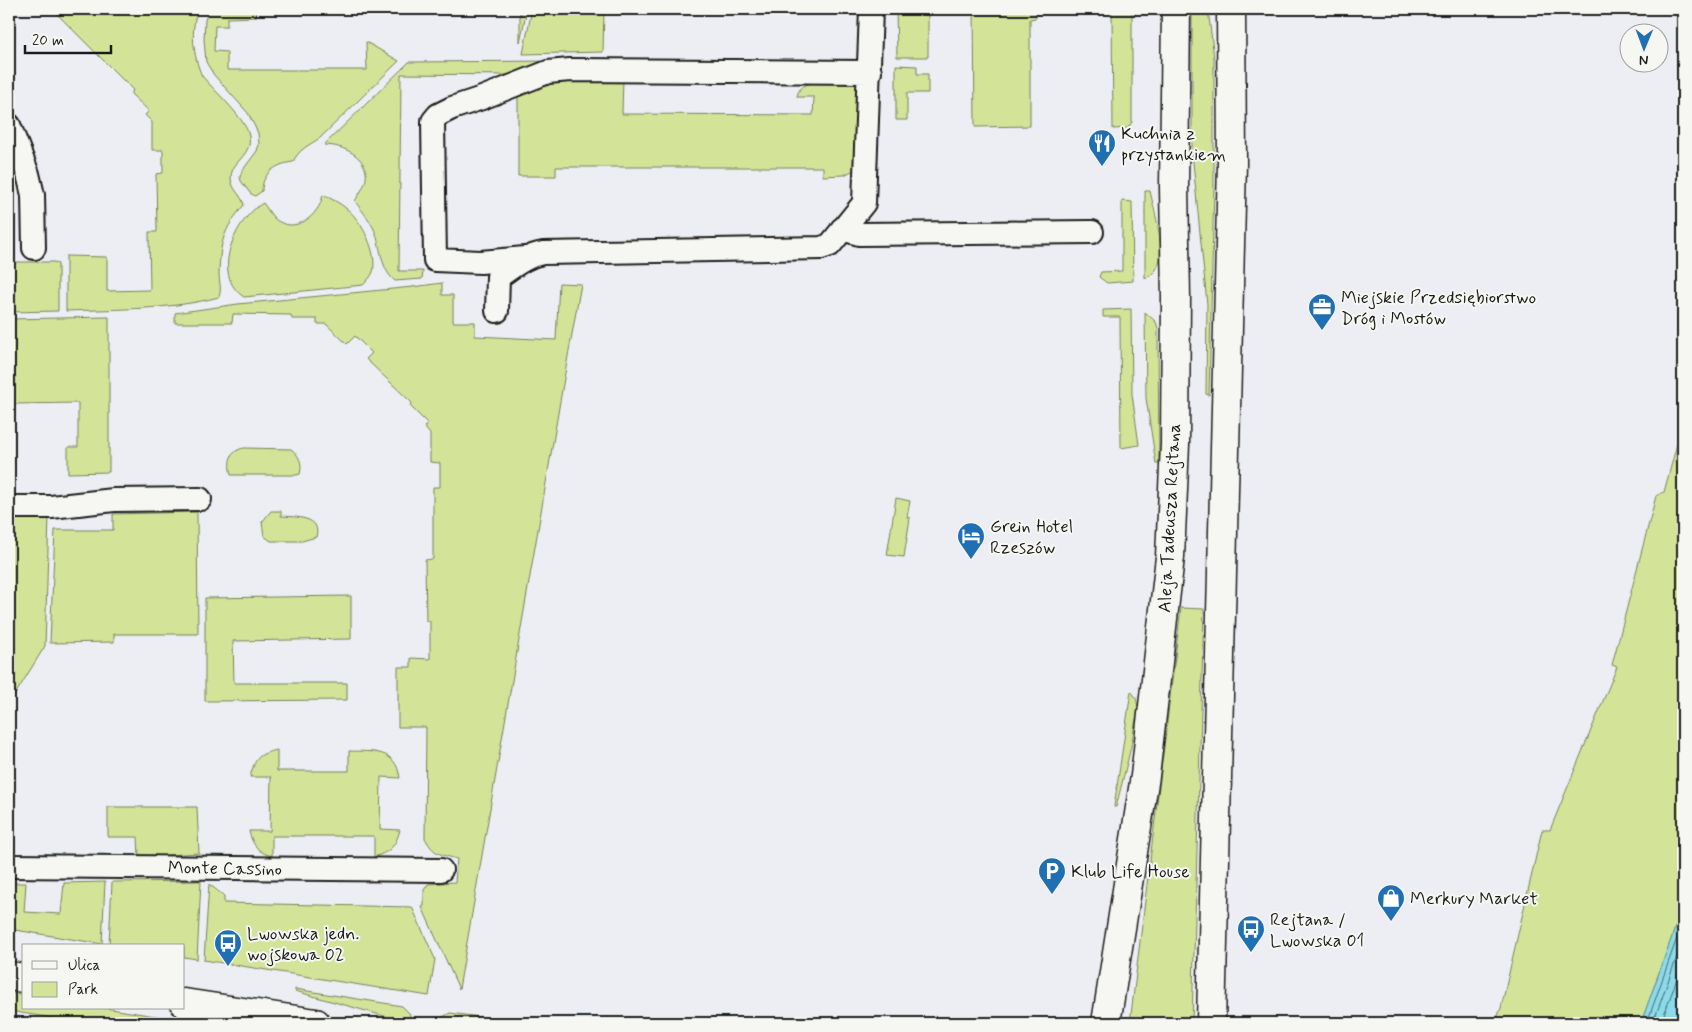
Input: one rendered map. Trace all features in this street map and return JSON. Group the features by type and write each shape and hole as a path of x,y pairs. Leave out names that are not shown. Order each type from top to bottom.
{"main road":[{"name":"Aleja Tadeusza Rejtana","path":"1106,1023 1145,776 1170,557 1175,444 1176,297 1174,187 1176,9"},
{"path":"1211,1023 1232,163 1231,9"},
{"path":"9,976 22,978"},
{"path":"185,1003 316,1023"}],"street":[{"path":"870,72 570,70 548,72 452,108 438,115 433,122 435,260 482,262 525,258 543,253 821,248 830,245 864,203 870,72 872,9"},
{"path":"9,125 28,174 33,195 34,248"},
{"path":"842,229 859,234 1092,232"},
{"path":"497,311 498,277 525,258"},
{"path":"9,507 51,507 114,500 200,499"},
{"name":"Monte Cassino","path":"9,866 441,870"}],"green space":[{"path":"40,9 52,9 46,14"},
{"path":"52,9 198,9 193,34 195,51 202,76 241,120 248,131 249,140 249,146 233,169 231,178 231,182 244,205 231,222 224,237 219,274 219,297 162,307 66,311 66,256 107,257 107,291 150,290 149,232 157,232 156,174 163,173 163,150 152,150 152,122 145,115 149,111 131,94 133,90"},
{"path":"209,9 256,9 256,17 227,18 227,26 215,26 214,51 227,52 228,70 367,70 366,42 399,61 320,138 301,151 293,162 271,170 264,179 262,191 255,196 250,193 240,177 242,171 257,151 259,144 258,133 248,113 214,75 206,62 205,20"},
{"path":"520,9 527,9 520,42"},
{"path":"532,9 604,9 603,52 523,54"},
{"path":"896,9 917,9 918,12 928,12 928,57 897,57"},
{"path":"974,9 1036,9 1036,18 1030,19 1030,126 975,127"},
{"path":"1112,9 1132,9 1132,122 1128,128 1113,129"},
{"path":"1192,9 1208,9 1214,58 1214,185 1209,395 1206,394 1207,304 1192,152"},
{"path":"562,61 515,75 401,74 399,271 423,271 422,279 395,281 383,263 373,227 355,201 366,179 366,171 363,164 353,153 339,147 324,145 409,62"},
{"path":"896,65 917,66 917,74 928,74 928,93 907,93 907,120 896,120"},
{"path":"623,77 622,114 813,115 814,97 797,97 802,88 816,83 853,83 862,91 854,170 844,175 823,176 823,167 556,167 556,176 518,176 518,95 543,81"},
{"path":"1145,191 1150,191 1157,220 1160,254 1159,264 1155,271 1145,278"},
{"path":"323,195 336,201 353,214 363,229 368,238 373,256 373,272 370,277 363,285 244,297 234,287 229,275 228,262 230,248 243,221 263,203 275,219 290,225 298,224 305,221 317,210"},
{"path":"1122,201 1132,202 1133,281 1107,283 1099,277 1101,272 1122,271"},
{"path":"9,262 54,262 58,264 58,311 9,312"},
{"path":"442,283 442,295 453,295 453,322 475,322 475,336 556,340 559,283 581,284 459,989 422,907 424,906 424,890 428,884 455,882 457,859 435,851 425,838 426,727 398,727 398,667 411,667 411,658 430,659 430,621 426,621 425,560 433,559 433,487 440,487 440,463 430,462 430,434 424,427 428,424 410,406 412,403 366,359 372,353 355,336 347,344 326,324 317,324 317,319 292,319 291,315 233,314 232,323 175,323 175,313 238,304"},
{"path":"1131,309 1132,394 1139,445 1121,448 1120,317 1103,317 1103,310"},
{"path":"1145,312 1156,322 1158,328 1159,464 1156,464 1146,398"},
{"path":"109,317 109,472 68,473 68,447 78,447 78,403 13,404 13,412 9,412 10,319"},
{"path":"1683,422 1683,906 1641,1023 1495,1023 1501,1008 1542,830 1550,830 1617,667 1612,665 1656,496 1664,492"},
{"path":"244,448 291,449 300,460 300,474 231,475 231,458 235,452"},
{"path":"896,498 910,501 907,517 910,518 904,557 887,555"},
{"path":"271,511 281,511 281,516 311,521 317,530 316,537 302,541 271,541 264,536 262,522"},
{"path":"197,512 198,634 114,634 114,642 50,643 55,530 113,530 113,514"},
{"path":"49,516 45,646 11,701 9,733 9,517"},
{"path":"351,596 351,639 233,641 234,683 347,683 347,700 205,701 205,598"},
{"path":"1181,608 1204,609 1192,1023 1130,1023"},
{"path":"1131,691 1136,698 1138,707 1131,747 1116,807 1114,807"},
{"path":"277,750 277,771 349,771 349,751 374,752 394,761 400,778 381,777 380,829 400,830 392,848 374,857 374,836 272,836 272,856 259,850 254,844 249,831 270,831 271,777 250,777 258,758 265,753"},
{"path":"108,807 197,807 199,853 139,857 138,837 108,837"},
{"path":"201,881 197,959 185,957 185,944 109,944 112,882"},
{"path":"105,882 102,944 9,929 9,883 26,883 24,912 61,914 64,883"},
{"path":"209,884 224,896 224,903 412,907 435,959 429,996 204,960"},
{"path":"295,989 402,1006 410,1014 409,1023 295,991"},
{"path":"9,992 22,995 22,1010 118,1010 199,1023 84,1023 9,1011"},
{"path":"450,1013 523,1023 441,1023 441,1018"}],"water":[{"path":"1683,906 1683,1023 1641,1023"}],"place":[{"name":"Kuchnia z przystankiem","path":"1102,167"},
{"name":"Miejskie Przedsiębiorstwo Dróg i Mostów","path":"1322,331"},
{"name":"Grein Hotel Rzeszów","path":"971,560"},
{"name":"Klub Life House","path":"1052,895"},
{"name":"Merkury Market","path":"1391,922"},
{"name":"Rejtana / Lwowska 01","path":"1251,953"},
{"name":"Lwowska jedn. wojskowa 02","path":"228,967"}]}
